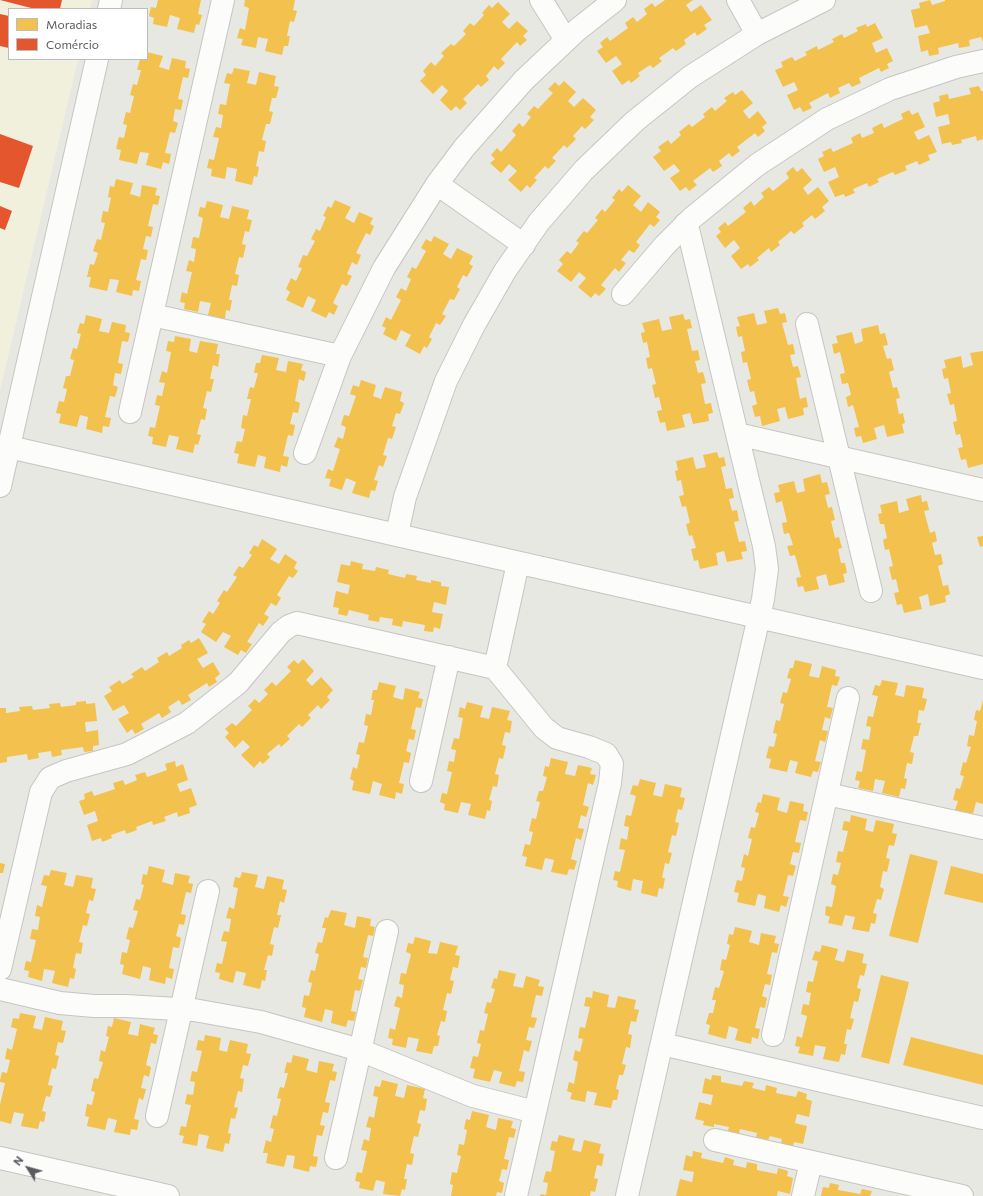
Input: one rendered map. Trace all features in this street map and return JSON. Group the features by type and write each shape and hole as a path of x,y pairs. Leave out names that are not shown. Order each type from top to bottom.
{"street":[{"path":"130,412 223,0"},
{"path":"541,0 566,40"},
{"path":"305,453 340,356 384,268 437,184 493,114 524,80 566,40 614,0"},
{"path":"738,0 757,34"},
{"path":"397,534 405,497 446,381 474,325 505,271 539,222 584,170 635,121 690,77 757,34 824,0"},
{"path":"0,486 97,60"},
{"path":"623,294 685,224 757,165 826,119 890,89 956,67 983,61"},
{"path":"437,184 524,245"},
{"path":"627,1196 758,617 767,569 764,546 685,224"},
{"path":"152,314 340,356"},
{"path":"807,324 871,591"},
{"path":"737,434 983,490"},
{"path":"9,447 983,668"},
{"path":"495,668 518,563"},
{"path":"0,969 41,792 50,778 66,771 128,754 187,723 238,683 281,632 289,626 298,623 495,668 544,728 557,738 589,746 606,754 612,764 610,783 516,1196"},
{"path":"421,781 449,657"},
{"path":"773,1035 848,698"},
{"path":"827,794 983,828"},
{"path":"157,1116 208,890"},
{"path":"336,1158 387,931"},
{"path":"0,989 60,1003 94,1006 181,1009 262,1022 360,1050 473,1096 535,1112"},
{"path":"662,1044 983,1118"},
{"path":"715,1140 962,1196"},
{"path":"0,1158 168,1196"},
{"path":"803,1196 811,1162"}],"shaded area":[{"path":"0,0 92,0 90,8 8,8 8,60 78,60 0,391"}],"building: Moradias":[{"path":"158,0 201,0 198,14 202,15 199,25 196,24 194,33 177,29 180,18 170,15 167,27 153,24 154,18 149,16 151,7 156,8"},
{"path":"245,0 295,0 293,10 297,11 294,22 290,21 287,36 290,36 288,46 284,46 282,55 265,51 268,39 258,37 256,48 241,45 243,39 237,38 240,28 245,30 249,8 244,6"},
{"path":"665,0 693,0 686,5 691,12 701,5 712,20 704,25 707,29 697,36 695,32 684,40 686,44 676,51 673,48 659,58 662,61 653,68 650,65 638,73 640,76 631,83 629,80 622,85 612,71 622,64 616,56 606,63 597,51 603,47 600,43 607,37 610,41 628,28 625,23 633,17 637,22 647,14 644,9 652,3 655,7"},
{"path":"930,0 932,5 945,0 983,0 983,42 981,37 969,40 970,46 959,48 958,43 938,48 939,54 929,56 928,50 921,52 918,36 930,33 927,25 915,28 911,10 920,8 919,3"},
{"path":"498,2 510,14 502,22 509,29 517,21 528,31 523,36 527,40 520,46 517,42 501,59 505,63 498,70 494,66 486,76 489,80 481,87 478,84 463,99 467,103 460,110 456,106 451,111 440,100 448,91 442,85 433,94 420,81 426,75 423,71 431,62 435,66 444,56 441,53 451,44 454,46 466,34 463,31 470,23 474,26 484,15 482,13 489,5 492,8"},
{"path":"875,23 883,38 872,43 876,53 887,48 893,61 887,64 889,68 881,72 879,68 859,78 861,83 852,87 849,83 838,88 840,93 830,98 828,93 809,103 812,108 803,112 800,107 794,110 787,95 798,90 794,82 783,87 775,70 783,67 781,62 792,57 795,61 807,55 805,52 817,46 818,50 834,42 832,39 842,34 844,38 858,31 856,28 866,24 867,27"},
{"path":"148,52 163,56 159,67 169,70 172,58 186,61 185,68 190,69 188,78 183,77 178,99 183,100 181,110 175,109 173,121 178,123 175,133 170,132 165,153 171,154 169,164 163,162 161,169 146,165 149,153 140,152 137,164 119,160 121,150 116,149 119,137 124,138 127,125 123,124 126,112 130,113 134,96 130,95 133,84 137,85 141,70 137,70 140,60 148,60"},
{"path":"234,68 250,71 247,83 256,85 259,72 276,76 274,86 279,87 276,98 272,98 269,111 273,112 270,124 266,124 262,140 266,141 264,152 259,151 256,166 259,167 257,177 254,176 252,185 235,181 237,169 227,167 225,179 211,176 212,169 207,168 209,159 214,160 219,138 213,137 216,127 221,128 223,115 218,114 220,104 226,105 230,84 224,83 227,73 232,74"},
{"path":"564,81 576,92 568,101 574,107 583,98 596,110 590,117 594,120 585,129 582,126 573,136 576,139 567,148 564,145 552,158 556,161 548,169 545,166 534,178 537,180 530,188 527,185 521,192 508,180 517,171 509,164 501,173 490,163 495,159 491,155 497,148 501,152 516,135 512,131 519,123 523,127 531,117 527,114 534,106 538,109 553,93 548,89 555,82 559,86"},
{"path":"979,86 981,91 983,91 983,139 977,141 976,136 961,140 962,143 952,145 951,142 942,144 938,127 950,124 948,114 936,117 933,103 940,101 939,96 948,94 949,99 971,94 969,88"},
{"path":"742,90 753,103 743,111 749,119 758,111 767,123 762,127 765,131 758,137 755,133 737,147 740,151 732,157 729,153 719,161 722,166 713,172 710,168 693,181 697,185 689,191 686,187 680,191 670,178 680,171 674,164 664,171 653,157 661,151 658,147 668,140 671,144 681,135 679,132 689,124 692,127 705,117 703,114 712,107 715,111 727,101 724,98 733,92 735,95"},
{"path":"909,110 912,115 918,112 925,127 914,132 918,140 929,135 937,152 928,155 930,160 919,165 917,161 905,166 907,170 895,175 893,172 877,179 879,182 869,187 867,183 853,189 855,193 845,197 844,194 835,197 828,182 839,177 835,167 824,172 818,159 824,156 822,152 831,148 833,152 853,143 851,138 860,133 862,138 874,133 872,128 882,123 884,128 903,119 901,114"},
{"path":"793,167 797,172 802,168 812,180 803,188 808,195 818,187 829,201 822,207 825,211 815,219 812,215 802,223 804,226 794,234 791,231 778,242 780,245 771,252 769,248 757,258 759,260 750,267 748,264 741,269 731,256 740,248 734,240 725,248 716,236 721,232 718,228 725,222 728,226 746,212 743,208 751,201 754,206 764,197 761,193 769,187 773,191 789,178 786,173"},
{"path":"116,179 133,183 130,194 140,197 142,185 157,188 155,195 160,196 158,205 153,204 148,226 153,227 151,237 146,236 143,249 148,250 146,260 141,259 136,280 141,281 139,291 133,290 132,296 116,292 119,280 110,279 107,291 89,287 91,277 87,277 90,264 94,265 98,253 93,251 97,239 101,240 105,223 101,222 103,211 108,212 111,198 108,197 110,186 114,187"},
{"path":"628,185 641,196 633,205 641,212 648,202 660,212 656,217 660,220 654,227 650,224 636,242 640,245 634,253 629,250 621,260 626,263 619,272 615,268 601,285 606,289 599,296 595,293 591,298 578,287 586,278 579,272 571,282 557,271 563,264 559,260 567,251 571,254 579,243 576,241 584,231 587,233 598,220 595,218 602,209 605,212 615,200 612,198 619,189 622,192"},
{"path":"335,200 351,207 345,218 354,223 359,212 373,218 370,224 374,226 370,235 366,233 356,253 361,255 357,265 352,262 347,274 352,276 347,286 342,284 333,303 338,306 334,315 329,312 326,318 311,311 316,300 308,296 303,308 286,300 290,292 286,289 291,278 296,281 302,268 298,267 303,255 307,256 315,241 311,239 316,229 320,231 326,217 323,216 328,206 331,208"},
{"path":"207,201 223,205 220,217 229,219 232,206 249,210 247,219 252,220 249,232 245,231 242,244 246,245 243,258 239,257 235,274 239,275 237,286 232,285 229,300 232,300 230,311 226,310 225,319 208,315 211,303 200,301 198,312 184,309 185,303 180,302 182,292 187,294 192,272 186,271 189,260 194,262 196,249 191,248 193,237 199,238 203,218 198,216 200,207 205,208"},
{"path":"434,236 449,244 443,254 451,259 457,248 473,256 469,264 473,266 467,277 463,275 457,287 460,289 454,300 450,299 442,314 446,316 440,325 436,323 429,337 432,339 427,348 424,346 420,354 405,346 411,335 401,330 396,341 383,334 386,328 382,326 386,317 391,320 401,300 396,297 401,288 406,291 411,279 407,277 412,267 416,269 426,251 421,248 426,239 431,242"},
{"path":"778,308 780,314 785,313 787,322 782,323 788,345 793,344 795,354 790,355 793,367 798,366 801,377 796,378 800,399 806,397 808,407 803,408 804,415 788,419 785,407 777,409 780,421 762,426 760,416 755,417 752,406 757,404 754,391 750,392 747,380 751,379 747,362 743,363 741,352 745,351 742,336 738,337 736,327 740,326 737,317 754,313 757,325 767,323 764,311"},
{"path":"683,314 685,320 690,319 692,328 687,329 692,351 698,350 700,360 695,361 698,373 703,372 706,383 701,384 705,404 711,403 713,413 708,414 709,421 693,424 690,413 682,415 685,427 667,431 665,422 660,423 657,411 662,410 659,397 655,398 652,385 656,384 652,368 648,369 646,358 650,357 647,342 643,343 641,333 645,332 642,323 659,319 662,331 672,329 669,317"},
{"path":"86,315 102,319 99,331 109,333 112,322 126,325 125,332 130,333 128,342 122,341 118,363 123,364 121,374 115,373 113,385 118,387 115,397 110,396 105,417 111,418 109,427 103,426 102,433 86,429 88,417 80,415 77,427 59,423 61,414 56,413 59,401 64,402 67,389 63,388 66,376 70,376 74,360 70,359 73,348 77,349 81,334 77,333 80,323 84,324"},
{"path":"878,325 880,334 885,333 888,345 883,346 887,359 891,358 894,370 889,372 893,388 897,387 900,398 896,399 899,414 903,413 905,423 902,424 904,433 887,437 884,425 874,428 877,439 863,443 861,436 856,437 854,428 859,427 853,405 848,407 846,397 851,395 848,383 842,384 840,374 845,373 840,352 834,354 832,344 838,343 836,336 852,332 855,344 863,341 861,329"},
{"path":"175,336 191,339 189,351 197,353 200,341 218,344 216,354 220,354 218,367 213,365 210,379 214,379 211,392 207,391 203,408 207,409 205,420 201,419 197,434 201,435 198,445 195,444 193,453 176,449 179,437 169,435 166,447 152,444 153,437 148,436 150,427 155,428 160,406 155,405 157,395 162,396 165,383 159,382 162,371 167,373 171,352 166,351 168,341 174,342"},
{"path":"983,351 983,464 968,468 966,459 961,460 958,448 963,447 960,434 956,435 953,422 957,421 954,404 950,405 947,394 951,393 948,378 944,379 942,369 946,368 944,360 961,356 963,368 973,365 970,353"},
{"path":"262,355 279,358 276,370 286,372 288,361 303,364 301,370 306,372 304,381 299,379 295,401 300,403 298,413 293,412 290,424 295,425 293,436 288,435 283,456 289,457 287,467 281,465 280,472 264,468 266,457 258,455 255,467 237,463 239,454 234,453 237,441 242,442 245,429 241,428 243,415 247,416 251,399 247,399 250,387 254,388 258,373 254,373 256,363 260,363"},
{"path":"361,380 376,385 373,396 381,399 385,387 402,392 400,401 404,403 400,414 396,413 392,426 396,427 392,439 388,438 383,455 387,456 383,467 379,465 374,480 378,481 375,491 371,490 369,498 352,493 356,482 346,478 342,490 329,486 331,479 325,478 328,469 333,471 340,449 334,447 338,437 343,439 346,427 341,425 344,415 349,416 356,396 350,394 353,385 359,387"},
{"path":"717,452 719,458 724,457 726,466 721,467 726,489 732,488 734,498 729,499 732,511 737,510 739,521 734,522 739,542 745,541 747,551 741,552 743,559 727,562 724,551 716,553 718,565 700,569 698,560 694,561 691,549 696,548 692,535 689,536 686,524 690,523 686,506 682,507 679,496 684,495 681,480 677,481 675,471 678,470 676,461 693,457 696,469 706,467 703,455"},
{"path":"820,474 822,483 827,482 830,494 825,495 828,508 832,507 835,520 831,521 835,538 839,537 842,548 838,549 841,563 845,563 847,573 843,574 845,582 829,586 826,574 816,577 819,589 805,592 803,586 798,587 796,578 801,577 795,555 790,556 787,546 793,545 789,533 784,534 782,523 787,522 782,501 776,503 774,493 780,492 778,485 794,481 797,493 805,491 803,479"},
{"path":"921,495 922,502 927,501 929,510 924,511 930,533 935,531 937,541 932,543 935,555 941,554 943,564 938,566 943,586 948,585 950,594 945,596 946,602 930,606 928,594 919,597 922,609 904,613 902,604 897,605 894,593 899,592 896,579 892,580 889,567 893,566 889,549 885,550 883,540 887,538 884,524 880,524 878,514 882,513 880,505 897,501 899,513 909,510 906,499"},
{"path":"983,536 983,546 980,547 977,537"},
{"path":"262,539 277,549 270,559 279,564 285,554 297,562 294,568 298,571 293,578 289,576 277,595 281,598 276,606 271,603 264,614 269,617 263,626 259,623 247,642 252,644 246,653 241,650 238,655 224,647 231,636 223,632 216,642 201,632 206,624 202,622 209,611 213,614 220,603 217,601 224,590 227,592 237,577 233,575 239,566 243,568 252,555 249,553 254,545 258,547"},
{"path":"351,561 363,564 362,569 375,571 376,567 389,570 388,574 405,578 406,574 417,576 416,580 431,583 431,580 441,582 441,586 449,587 446,605 434,602 432,612 443,614 440,629 434,627 433,632 424,631 425,625 403,621 402,627 392,625 393,619 380,617 379,622 368,620 369,615 349,610 347,616 338,614 339,608 333,607 336,591 348,594 350,585 337,582 341,564 350,566"},
{"path":"199,638 208,653 197,659 203,668 213,662 220,674 215,678 217,682 209,687 207,683 188,695 191,700 182,705 179,700 168,707 171,712 162,718 159,713 141,724 144,729 135,734 132,729 127,733 118,719 129,713 124,705 113,711 104,696 112,691 109,687 120,680 122,684 134,677 131,674 142,667 145,671 159,662 157,658 167,652 169,656 182,648 181,645 189,640 191,643"},
{"path":"303,659 314,671 306,680 312,686 321,677 333,690 327,697 330,700 321,709 318,705 308,715 311,718 302,727 299,724 287,736 290,739 281,747 279,744 267,754 270,757 263,764 260,761 254,768 241,755 250,747 243,740 235,748 225,737 229,733 225,729 232,723 236,726 252,710 248,706 255,699 259,703 268,694 264,690 272,682 276,686 291,671 287,667 294,660 298,664"},
{"path":"795,660 812,664 809,676 819,678 822,666 836,670 835,676 840,677 837,686 832,685 827,707 833,708 830,719 825,717 822,730 828,731 825,742 820,740 815,761 821,762 818,772 813,771 811,777 795,773 798,762 790,760 787,772 769,768 771,759 766,758 769,746 774,747 777,734 773,733 776,720 780,721 784,704 780,703 783,692 787,693 791,679 787,678 790,668 793,668"},
{"path":"882,680 898,683 895,695 904,697 906,685 924,688 922,698 927,699 924,711 919,710 917,723 921,723 918,736 914,736 910,752 914,753 912,764 907,763 904,778 907,779 905,789 901,788 899,797 882,793 885,781 875,779 873,791 858,788 860,781 855,780 857,771 862,772 866,750 861,749 863,739 869,740 871,727 866,726 868,716 873,717 878,696 872,695 875,685 880,686"},
{"path":"379,682 396,686 393,697 403,700 405,688 420,692 418,698 423,699 421,708 416,707 411,729 416,730 414,740 409,739 406,751 411,753 409,763 404,762 399,783 404,784 402,794 396,792 395,799 379,795 382,784 373,781 370,794 352,790 354,781 350,779 353,767 357,769 360,755 356,754 359,742 364,743 368,726 364,725 366,714 371,715 374,700 371,700 373,690 377,690"},
{"path":"983,700 983,804 976,802 973,814 955,810 958,801 953,800 956,788 960,789 964,776 960,775 963,762 966,763 971,747 967,746 969,735 974,736 977,721 974,720 976,710 980,711"},
{"path":"86,701 86,704 95,703 97,721 85,722 86,732 98,730 99,745 93,746 93,751 84,752 83,747 61,750 62,755 52,757 51,751 38,753 39,758 28,760 27,754 7,757 7,762 0,763 0,708 6,708 6,713 20,711 19,707 32,706 33,710 50,708 49,704 60,703 61,707 76,705 76,702"},
{"path":"467,702 483,706 480,717 489,719 492,707 510,711 507,720 512,721 510,733 505,732 502,745 506,746 503,759 499,758 495,774 499,775 497,787 493,786 489,800 492,801 490,811 487,810 485,819 468,815 471,804 461,802 458,813 444,810 445,804 440,802 442,793 447,794 452,772 447,771 449,761 454,762 456,750 451,749 454,738 459,739 463,718 458,717 460,707 465,709"},
{"path":"551,758 568,762 565,774 575,776 578,765 592,768 590,774 596,775 593,785 588,783 583,805 589,807 586,817 581,815 578,828 584,829 581,840 576,838 571,859 577,861 574,870 569,869 567,875 551,872 554,860 545,858 542,870 525,866 527,857 522,856 525,844 530,845 533,832 529,831 532,818 536,819 540,802 536,801 539,791 543,791 547,777 543,776 545,766 549,767"},
{"path":"175,761 176,767 183,764 188,780 177,784 180,792 191,788 197,805 189,808 190,813 178,817 177,812 164,817 166,821 153,825 152,821 136,827 137,830 126,834 125,830 111,835 112,838 102,842 101,838 92,841 87,825 98,821 95,811 84,815 79,801 85,799 84,794 92,791 94,796 115,789 113,783 123,780 125,785 137,780 135,775 145,772 147,777 167,770 165,764"},
{"path":"640,779 656,783 653,795 662,797 665,784 682,788 680,797 685,798 682,810 678,809 675,822 679,823 676,836 672,835 668,852 672,853 669,864 665,863 662,878 665,878 663,889 659,888 657,897 641,893 643,881 633,879 631,891 617,887 618,881 613,880 615,871 620,872 625,850 619,849 621,838 627,840 629,827 624,826 626,815 631,816 636,796 630,794 633,785 638,786"},
{"path":"763,794 780,798 777,810 787,813 790,801 804,804 803,811 808,812 806,821 800,820 795,842 801,843 799,853 793,852 790,864 796,866 793,876 788,875 783,896 789,897 786,907 781,905 779,912 764,908 766,896 758,894 755,906 737,902 739,893 734,892 737,880 742,881 745,868 741,867 744,854 748,856 752,839 748,838 751,827 755,828 759,813 755,812 758,802 761,803"},
{"path":"851,815 867,819 865,830 873,832 876,820 894,824 892,833 897,834 894,846 889,845 886,858 890,859 887,872 883,871 880,887 884,889 881,900 877,899 873,913 877,914 875,924 871,923 869,932 852,929 855,917 845,915 842,926 828,923 830,917 825,915 826,906 832,907 836,886 831,884 833,874 838,875 841,863 836,862 838,851 843,852 848,831 842,830 844,821 850,822"},
{"path":"910,854 938,861 918,943 889,936"},
{"path":"0,863 5,864 3,873 0,873"},
{"path":"149,866 165,870 162,882 173,885 175,873 190,876 188,883 193,884 191,893 186,892 181,914 186,915 184,925 179,924 176,936 181,938 179,948 173,947 169,968 174,969 172,979 166,977 165,984 149,980 151,968 143,966 140,979 122,974 124,965 120,964 122,952 127,953 130,940 126,939 129,927 133,928 138,911 133,910 136,899 140,900 144,885 141,884 143,874 147,875"},
{"path":"951,866 983,874 983,903 944,894"},
{"path":"51,870 67,873 64,885 73,887 76,875 93,878 91,888 96,889 93,901 89,900 86,913 90,914 87,926 83,925 79,942 83,943 81,954 76,953 73,968 76,969 74,979 70,978 68,987 52,983 55,971 44,969 42,981 28,977 29,971 24,970 26,961 31,962 36,940 30,939 32,929 38,930 40,917 35,916 37,905 42,907 47,886 41,885 44,875 49,876"},
{"path":"242,872 258,875 255,887 264,889 267,876 284,880 282,889 287,890 284,903 280,901 277,915 281,915 278,928 274,927 270,944 274,945 272,956 268,955 264,970 267,970 265,981 262,980 260,989 243,985 246,973 236,971 233,983 219,979 220,973 215,972 217,963 222,964 227,942 221,941 224,931 229,932 231,919 226,918 229,907 234,909 238,888 233,887 235,877 240,878"},
{"path":"331,910 347,913 344,925 355,928 357,916 371,919 370,926 375,927 373,936 368,935 363,957 368,958 366,968 361,967 358,979 363,980 360,991 355,990 351,1011 356,1012 354,1021 348,1020 346,1027 331,1023 333,1011 325,1009 322,1022 304,1017 306,1008 302,1007 304,995 309,996 312,983 308,982 311,970 315,971 319,954 315,953 318,942 322,943 326,928 322,928 325,917 328,918"},
{"path":"735,927 752,931 749,942 759,945 761,933 776,936 774,943 779,944 777,953 772,952 767,974 772,975 770,985 765,984 762,996 767,998 765,1008 760,1007 755,1028 760,1029 758,1039 752,1037 751,1044 735,1040 738,1029 729,1026 726,1039 708,1034 710,1025 706,1024 709,1013 713,1013 716,1000 712,1000 715,987 719,988 724,971 720,970 722,959 726,960 730,945 727,944 729,934 733,935"},
{"path":"415,937 431,941 428,953 437,954 440,942 458,946 455,955 460,956 458,968 453,967 450,980 454,981 451,994 447,993 443,1010 447,1011 445,1022 441,1021 437,1035 440,1036 438,1046 434,1046 432,1054 416,1051 419,1039 408,1037 406,1048 392,1045 393,1039 388,1038 390,1028 395,1030 400,1008 394,1006 397,996 402,998 404,985 399,984 401,973 406,974 411,954 406,952 408,943 413,944"},
{"path":"822,945 838,949 835,960 844,962 847,950 864,954 862,963 867,964 864,976 860,975 857,988 861,989 858,1002 854,1001 850,1018 854,1019 851,1030 847,1029 844,1044 847,1044 845,1055 841,1054 839,1062 823,1059 826,1047 815,1045 813,1056 798,1053 800,1047 795,1046 797,1036 802,1038 807,1016 801,1014 803,1004 809,1005 811,993 806,992 808,981 813,982 818,961 812,960 815,951 820,952"},
{"path":"499,970 516,974 513,986 523,988 526,976 540,980 538,986 544,987 542,996 536,995 531,1017 537,1018 534,1028 529,1027 526,1040 532,1041 529,1052 524,1050 519,1071 525,1072 523,1082 517,1081 515,1087 499,1083 502,1072 494,1070 490,1082 473,1078 475,1069 470,1068 473,1056 478,1057 481,1044 477,1043 480,1030 484,1031 488,1014 484,1013 487,1002 491,1003 495,989 491,988 494,978 497,979"},
{"path":"881,975 909,982 889,1064 861,1057"},
{"path":"593,991 609,995 607,1007 615,1008 618,996 636,1000 634,1009 639,1010 636,1022 631,1021 628,1034 632,1035 630,1048 626,1047 622,1064 626,1065 623,1075 619,1075 616,1089 619,1090 617,1100 613,1100 611,1108 594,1105 597,1093 587,1091 585,1102 570,1099 572,1093 567,1091 569,1082 574,1084 578,1062 573,1060 575,1050 580,1052 583,1039 578,1038 580,1027 585,1028 590,1007 584,1006 586,997 592,998"},
{"path":"20,1013 36,1016 33,1028 42,1030 45,1017 63,1021 61,1030 66,1031 63,1043 58,1042 55,1055 59,1056 56,1069 52,1068 48,1085 53,1086 50,1097 46,1096 42,1111 46,1112 44,1122 40,1121 38,1129 21,1126 24,1114 14,1112 11,1124 0,1121 0,1105 5,1083 0,1082 0,1080 2,1072 7,1073 10,1060 5,1059 7,1048 12,1050 17,1029 11,1027 13,1018 19,1019"},
{"path":"114,1018 131,1022 128,1034 138,1036 140,1024 155,1028 153,1034 158,1035 156,1044 151,1043 146,1065 151,1067 149,1077 144,1075 141,1088 146,1089 143,1100 139,1098 134,1119 139,1120 137,1130 131,1129 130,1135 114,1132 117,1120 108,1118 105,1130 87,1126 89,1117 85,1116 87,1104 92,1105 95,1092 91,1091 94,1078 98,1079 103,1062 99,1061 101,1050 105,1052 109,1037 106,1036 108,1026 112,1027"},
{"path":"205,1035 221,1038 219,1050 227,1052 230,1040 248,1044 246,1053 251,1054 248,1066 243,1065 240,1078 244,1079 242,1092 238,1091 234,1107 238,1108 235,1119 231,1118 228,1133 231,1134 229,1144 225,1143 223,1152 206,1148 209,1136 199,1134 197,1146 182,1143 184,1136 179,1135 181,1126 186,1127 191,1105 185,1104 187,1094 193,1095 195,1082 190,1081 192,1071 197,1072 202,1051 196,1050 198,1040 204,1041"},
{"path":"911,1037 983,1055 983,1085 903,1065"},
{"path":"293,1055 309,1059 306,1070 317,1073 319,1061 334,1064 332,1071 337,1072 335,1081 330,1080 325,1102 330,1103 328,1113 323,1112 320,1125 325,1126 322,1136 317,1135 313,1156 318,1157 316,1167 310,1166 309,1172 293,1168 295,1156 287,1155 284,1167 266,1163 268,1153 263,1153 266,1140 271,1142 274,1129 270,1128 273,1115 277,1116 281,1099 277,1098 280,1087 284,1088 288,1073 284,1073 287,1062 291,1063"},
{"path":"712,1075 721,1076 721,1082 742,1086 744,1081 754,1083 752,1088 765,1091 766,1085 777,1088 776,1093 796,1097 798,1091 807,1094 806,1099 812,1101 809,1117 797,1114 795,1123 807,1126 803,1144 794,1142 793,1146 781,1144 782,1139 770,1136 768,1140 756,1137 757,1133 740,1129 739,1134 728,1131 729,1127 714,1124 714,1127 703,1125 704,1121 695,1119 699,1102 711,1105 713,1095 702,1093 705,1078 711,1080"},
{"path":"382,1080 398,1084 395,1096 404,1098 407,1085 425,1089 423,1098 427,1099 425,1111 420,1110 417,1123 421,1124 418,1137 414,1136 410,1153 414,1154 412,1165 407,1164 404,1179 407,1179 405,1190 402,1189 400,1196 383,1194 385,1182 376,1180 373,1191 359,1188 360,1182 355,1181 357,1172 362,1173 367,1151 361,1150 364,1139 369,1141 371,1128 366,1127 369,1116 374,1118 378,1097 373,1096 375,1086 380,1087"},
{"path":"472,1111 489,1115 486,1127 496,1130 498,1118 513,1121 511,1128 516,1129 514,1138 509,1137 504,1159 509,1160 507,1170 502,1169 499,1181 504,1183 502,1193 497,1192 496,1196 451,1196 453,1185 450,1184 452,1172 457,1173 461,1156 457,1155 459,1144 464,1145 467,1130 464,1129 466,1119 470,1120"},
{"path":"559,1135 575,1139 572,1150 581,1152 584,1140 601,1144 599,1153 604,1154 602,1166 597,1165 594,1178 598,1179 595,1192 591,1191 590,1196 540,1196 541,1194 546,1195 548,1183 543,1182 546,1171 551,1172 555,1151 550,1150 552,1141 557,1142"},
{"path":"693,1151 702,1153 701,1158 723,1163 725,1157 734,1160 733,1165 746,1168 747,1162 757,1164 757,1170 777,1174 778,1168 788,1171 787,1176 793,1178 790,1194 778,1191 777,1196 676,1196 680,1179 692,1182 694,1172 683,1170 686,1155 692,1157"},
{"path":"830,1183 839,1185 838,1190 860,1194 862,1189 872,1191 870,1196 821,1196 823,1187 829,1188"}],"building: Comércio":[{"path":"0,0 62,0 60,8 31,8"},
{"path":"0,14 8,16 8,48 0,46"},
{"path":"0,134 33,146 19,188 0,182"},
{"path":"0,206 12,211 5,230 0,228"}]}
